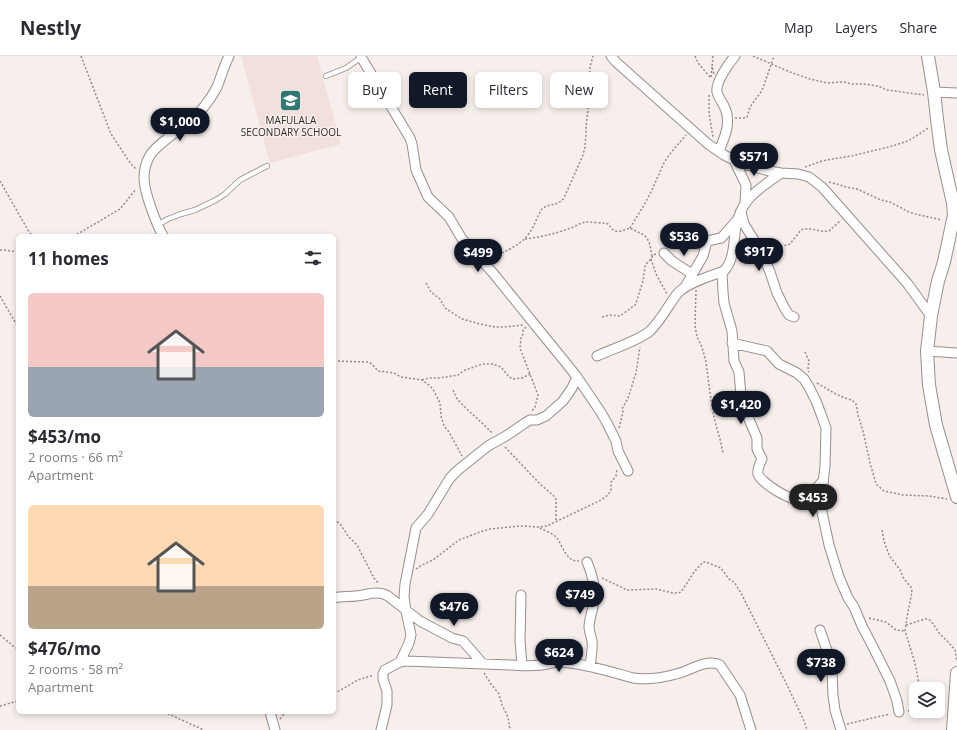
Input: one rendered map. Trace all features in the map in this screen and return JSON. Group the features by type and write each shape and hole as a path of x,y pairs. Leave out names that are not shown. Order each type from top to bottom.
{"street":[{"path":"162,234 157,225 145,190 144,178 149,157 155,149 197,115 208,102 217,87 229,56"},
{"path":"362,56 410,138 416,170 428,197 445,213 462,239 483,262 577,377 600,411 616,441 618,451 628,471"},
{"path":"611,56 632,77 716,149 734,160 763,170 781,174 809,177 822,187 907,283 931,316"},
{"path":"716,149 725,136 728,124 727,113 717,92 718,84 735,56"},
{"path":"928,56 941,150 953,203 954,215 931,316 927,351 929,385 932,404 954,499"},
{"path":"934,92 957,93"},
{"path":"734,160 746,185 746,202"},
{"path":"664,253 672,261 695,278 724,271 728,267 731,259 736,226 746,202 751,195 781,174"},
{"path":"740,215 762,253 777,293 785,309 789,315 794,317"},
{"path":"598,356 643,336 651,330 678,293 695,278 707,241 721,238 740,215"},
{"path":"722,272 722,292 732,330 734,361 739,372 740,388 745,410 755,431 758,441 757,449 762,459 758,468 758,474 760,478 777,490 796,500 803,500 823,481"},
{"path":"732,343 767,351 779,364 797,373 809,386 822,414 826,428 826,466 821,502 830,545 839,577 890,681 897,700 899,712"},
{"path":"927,351 957,353"},
{"path":"400,662 409,643 410,635 404,597 406,578 416,528 428,514 450,478 488,446 528,421 543,418 563,401 572,388 577,377"},
{"path":"587,562 591,572 594,591 594,600 589,623 592,643 590,666"},
{"path":"336,598 372,593 383,594 391,598 420,621 452,638 463,641 481,664"},
{"path":"521,596 520,640 522,666"},
{"path":"820,630 830,659 835,710 840,728"},
{"path":"381,730 387,705 383,674 385,670 400,662 511,664 522,666 542,665 558,662 590,666 637,679 664,677 677,674 709,662 716,662 720,665 740,695 751,730"},
{"path":"953,730 957,673"},
{"path":"271,714 275,730"}],"lane":[{"path":"326,76 346,68 362,56"},
{"path":"157,225 168,219 195,210 216,200 240,180 267,166"}],"path":[{"path":"77,234 120,209 144,178 131,164 111,134 81,56"},
{"path":"483,262 508,250 524,239 530,232 543,208 560,202 564,198 585,147 586,126 590,103 590,67 594,56"},
{"path":"695,56 698,63 711,77"},
{"path":"710,83 713,56"},
{"path":"753,56 806,78 828,83 844,82 864,84 878,86 890,91 925,95 934,92"},
{"path":"728,116 742,119 747,117 750,107 763,88 774,56"},
{"path":"712,68 715,76"},
{"path":"709,93 709,113 716,149"},
{"path":"800,175 803,167 822,161 832,158 852,156 908,141 926,130 937,119"},
{"path":"524,239 549,235 575,227 585,222 607,224 612,229 619,232 630,228 651,192 664,163 683,137 691,129"},
{"path":"813,180 857,189 921,216 944,220 954,215"},
{"path":"0,181 31,234"},
{"path":"762,253 790,244 804,229 809,228 826,232 841,220 849,218"},
{"path":"602,317 610,315 620,316 635,305 639,296 646,264 652,256 647,238 630,228"},
{"path":"0,250 16,252"},
{"path":"652,256 664,253"},
{"path":"651,259 656,274 672,302"},
{"path":"695,278 695,326 697,337 702,347 706,362 710,400 723,453"},
{"path":"426,283 431,292 440,299 445,308 462,319 495,327 527,326 523,330 520,345 538,395 536,407 530,414 528,421"},
{"path":"0,296 16,324"},
{"path":"616,441 623,412 622,409 628,398 636,373 643,336"},
{"path":"805,352 809,361 808,368 811,375"},
{"path":"336,361 368,362 378,371 394,373 401,377 422,380 458,375 465,370 483,364 492,364 500,367 509,377 514,379 522,378 530,374"},
{"path":"422,380 430,386 437,397 440,403 441,416 444,426 450,432 466,463"},
{"path":"815,382 838,395 852,400 856,404 876,484 884,491 903,495 954,499"},
{"path":"452,390 473,415 487,427 542,486 553,495 556,499 556,522"},
{"path":"406,578 422,565 433,560 459,540 468,536 490,529 520,526 547,526 601,500 608,495 611,490 611,482 616,476 616,459 618,451"},
{"path":"336,521 357,545 374,578 391,598"},
{"path":"539,527 556,537 569,558 576,561 584,560 587,562"},
{"path":"882,530 889,556 911,587 912,592 905,631 919,682"},
{"path":"591,572 627,590 656,589 678,593 681,592 694,572 703,562 721,568 729,579 734,582 741,593 804,721 807,730"},
{"path":"858,617 886,622 896,630 905,631"},
{"path":"906,625 925,618 931,621 954,650 957,662"},
{"path":"0,635 16,648"},
{"path":"481,664 491,684 499,694 502,705 508,717 510,730"},
{"path":"336,692 358,680 385,670"},
{"path":"0,706 16,702"},
{"path":"840,728 866,719 909,710"},
{"path":"168,714 204,730"}],"shaded area":[{"name":"MAFULALA SECONDARY SCHOOL","path":"241,56 317,56 341,144 270,163"}],"place":[{"name":"MAFULALA SECONDARY SCHOOL","path":"291,100"}]}
